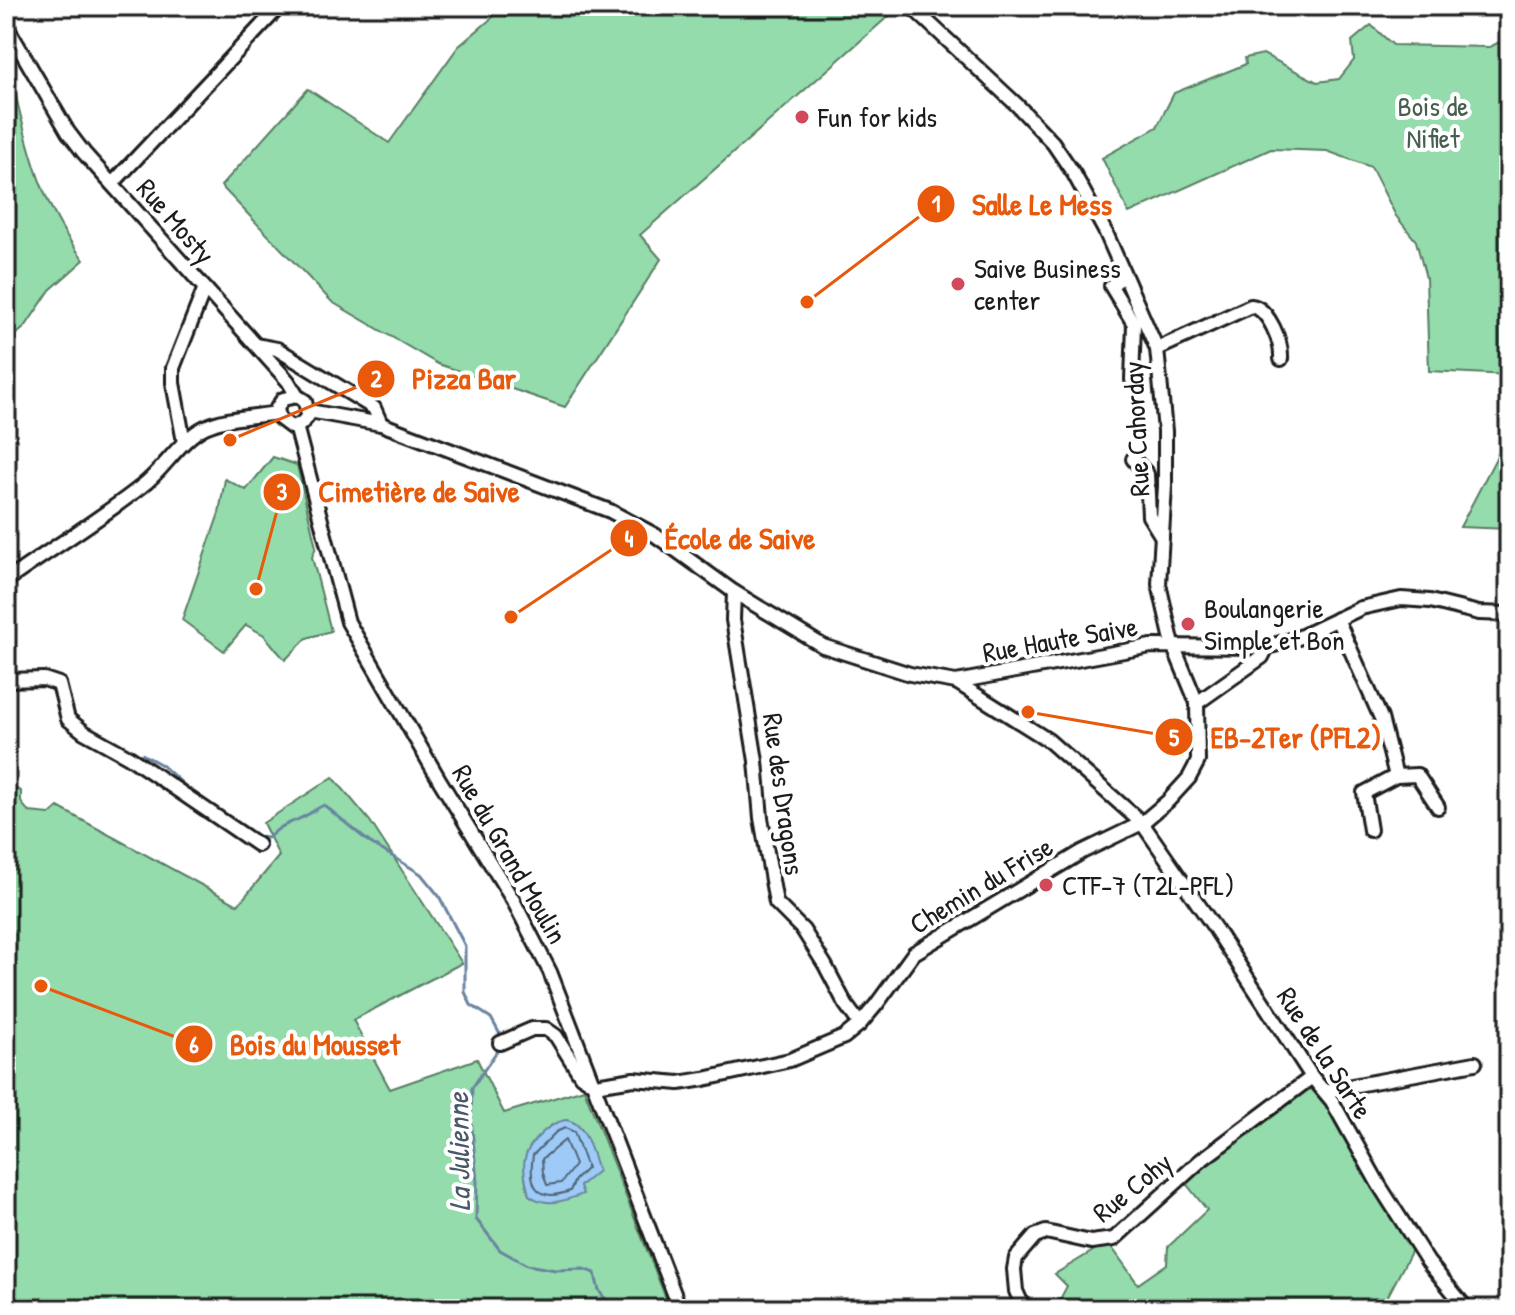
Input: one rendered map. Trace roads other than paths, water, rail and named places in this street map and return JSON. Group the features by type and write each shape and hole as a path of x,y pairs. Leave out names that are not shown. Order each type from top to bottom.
{"street":[{"path":"112,184 280,6"},
{"name":"Rue Cahorday","path":"911,6 1053,143 1087,198 1157,349 1165,431 1159,584 1173,645"},
{"name":"Rue Mosty","path":"6,25 68,132 204,290 288,381 297,396"},
{"path":"1124,275 1111,286 1134,324 1132,380"},
{"name":"Rue Mosty","path":"184,442 173,368 204,290"},
{"path":"1157,349 1251,306 1263,311 1282,348 1281,359"},
{"name":"Rue Mosty","path":"256,345 277,349 374,408 381,424"},
{"name":"Rue Mosty","path":"277,371 283,399"},
{"path":"297,396 305,401 309,411 305,421 296,426 286,425 277,408 283,399 297,396"},
{"path":"309,411 381,424"},
{"path":"6,581 143,485 165,466 184,442 204,428 222,421 277,413"},
{"name":"Rue Haute Saive","path":"381,424 624,518 655,535 734,592 823,646 910,674 956,682 1088,657 1173,645 1267,647 1298,638 1361,608 1401,599 1430,601 1479,613 1509,614"},
{"name":"Rue du Grand Moulin","path":"296,426 348,622 529,929 550,972 680,1309"},
{"path":"1133,459 1147,474 1149,516 1162,537"},
{"name":"Rue des Dragons","path":"734,592 733,620 776,903 803,930 860,1024"},
{"path":"1337,619 1381,718 1396,776"},
{"name":"Rue Haute Saive","path":"956,682 1048,740 1142,823 1189,778 1198,761 1197,703 1173,645"},
{"name":"Rue Haute Saive","path":"1197,703 1262,657 1267,647"},
{"path":"6,680 44,679 59,684 68,719 84,732 129,757 258,845"},
{"path":"1370,830 1364,793 1396,776 1417,775 1438,807"},
{"name":"Chemin du Frise","path":"595,1085 634,1079 679,1083 704,1079 790,1060 844,1037 860,1024 914,953 1082,852 1142,823"},
{"name":"Rue de la Sarte","path":"1142,823 1312,1077 1325,1091 1428,1262 1467,1309"},
{"path":"503,1042 532,1029 546,1029 556,1036 581,1076 595,1085"},
{"path":"1325,1091 1475,1063"},
{"name":"Rue Cohy","path":"1024,1309 1016,1291 1014,1269 1016,1258 1035,1236 1046,1232 1091,1242 1114,1239 1200,1161 1312,1077"}],"water":[{"path":"565,1120 583,1132 598,1171 580,1186 583,1194 562,1201 535,1199 529,1195 525,1176 526,1154 543,1132"}],"waterway":[{"name":"La Julienne","path":"142,754 162,765 192,792 258,837 268,838 324,805 369,842 421,874 439,896 465,946 465,992 471,1005 491,1018 502,1038"},
{"name":"La Julienne","path":"499,1048 472,1088 476,1219 500,1250 527,1265 556,1270 583,1269 595,1273 598,1288 605,1299 614,1305 628,1303 636,1309"}],"place":[{"name":"Fun for kids","path":"802,117"},
{"name":"Saive Business center","path":"958,284"},
{"name":"Salle Le Mess","path":"807,302"},
{"name":"Pizza Bar","path":"230,440"},
{"name":"Cimetière de Saive","path":"256,589"},
{"name":"École de Saive","path":"511,617"},
{"name":"Boulangerie Simple et Bon","path":"1188,624"},
{"name":"EB-2Ter (PFL2)","path":"1028,712"},
{"name":"CTF-7 (T2L-PFL)","path":"1046,885"},
{"name":"Bois du Mousset","path":"41,986"}],"park label":[{"name":"Bois de Nifiet","path":"1433,122"}]}
